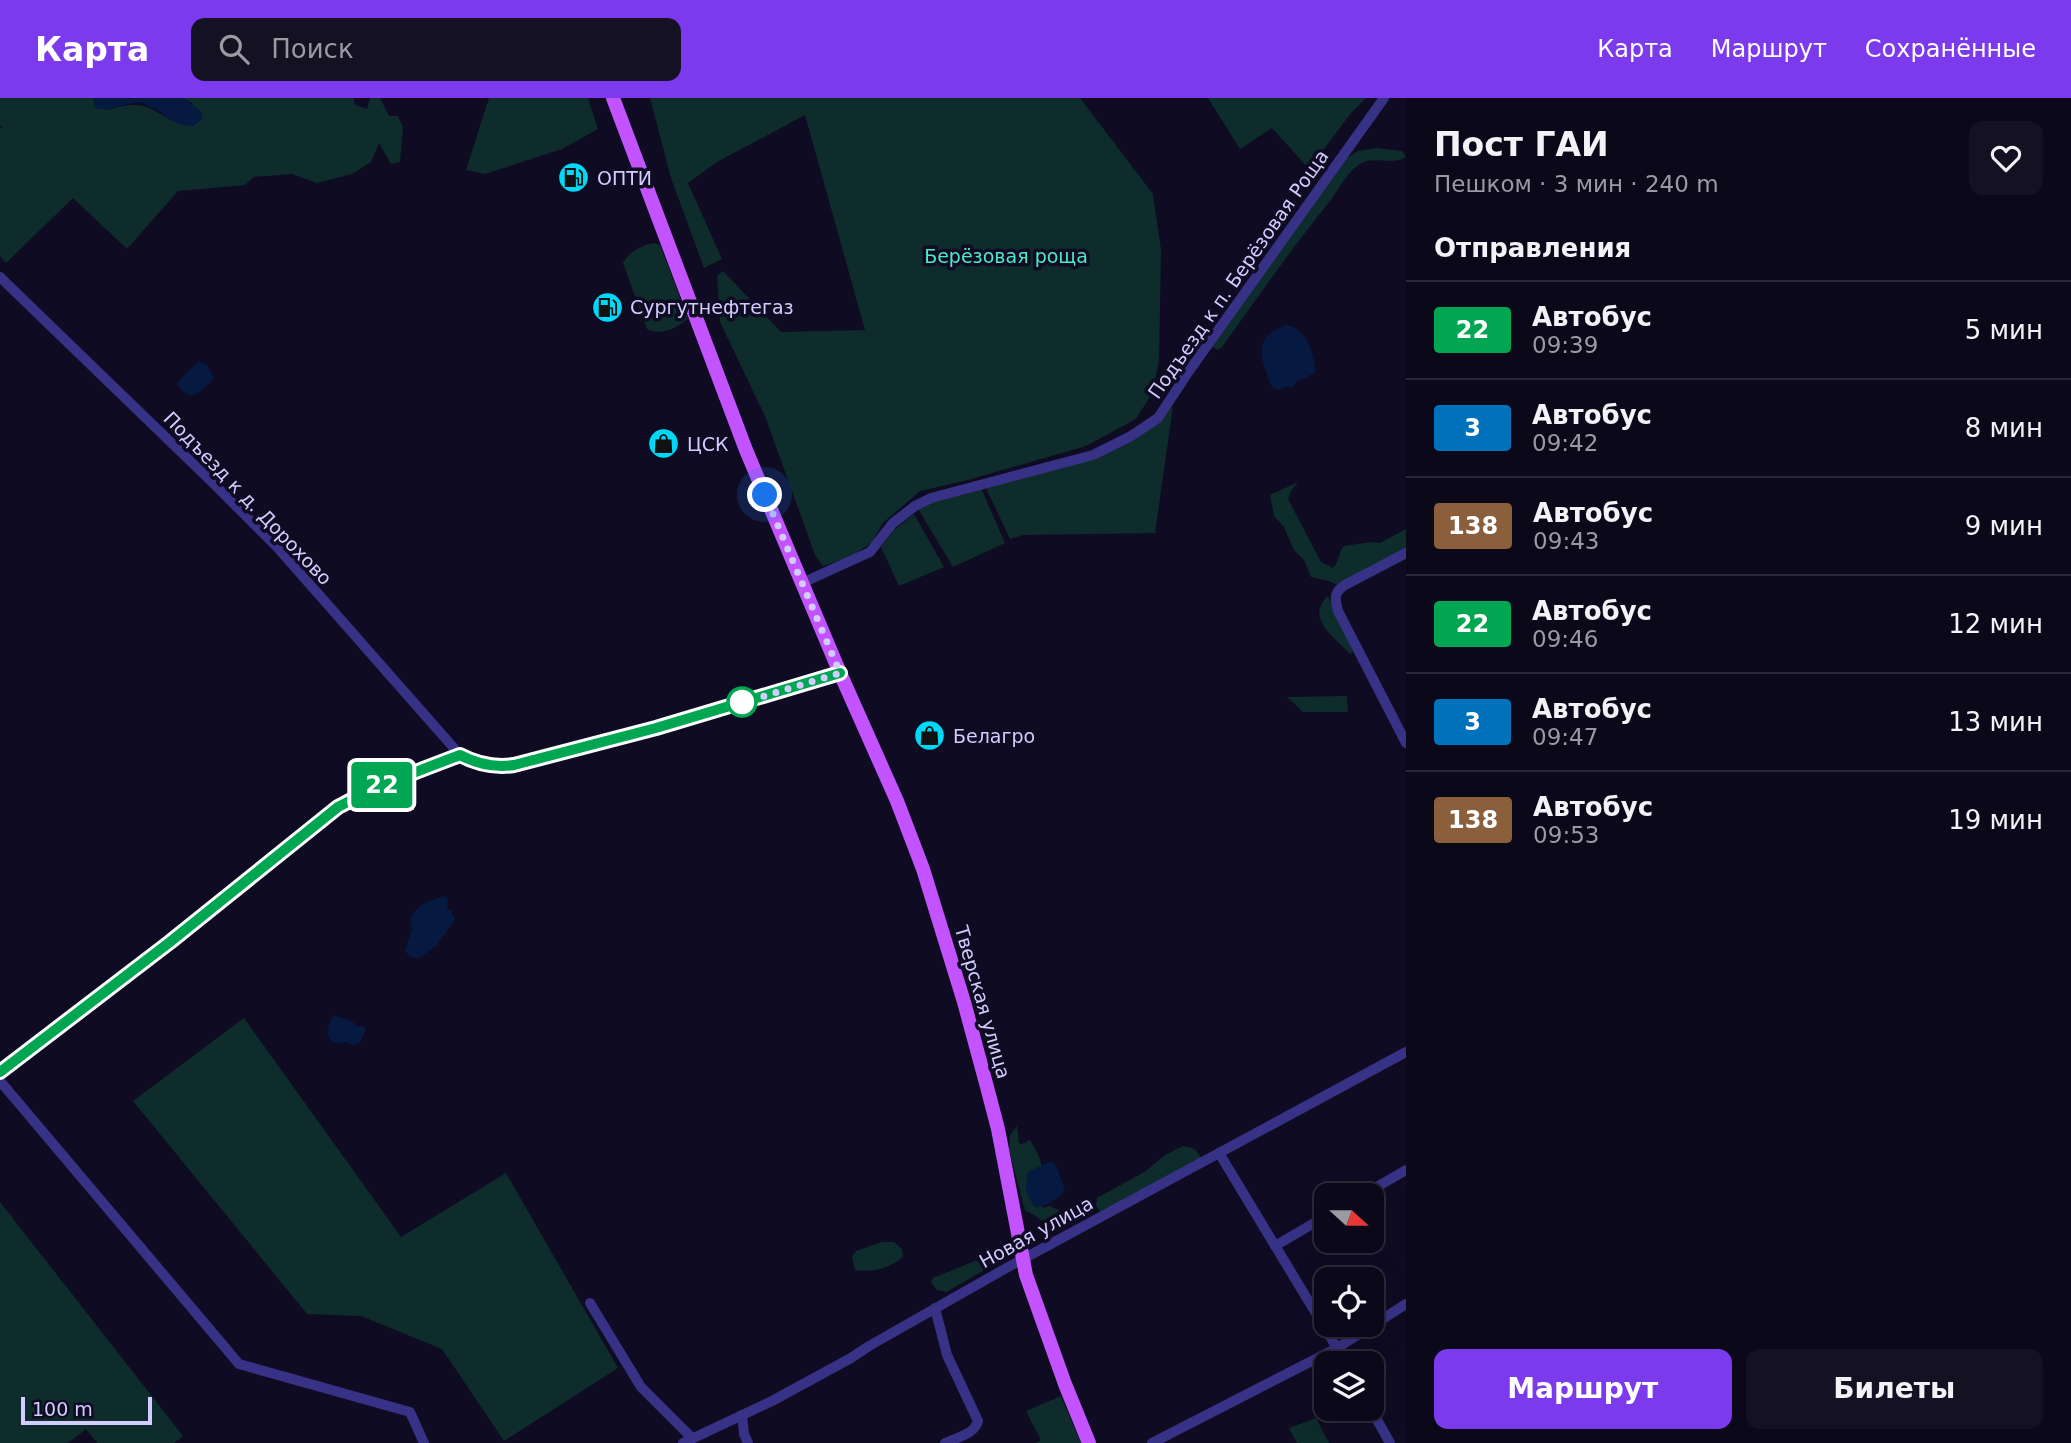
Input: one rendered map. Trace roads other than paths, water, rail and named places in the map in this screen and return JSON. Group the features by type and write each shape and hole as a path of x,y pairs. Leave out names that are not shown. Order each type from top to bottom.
{"main road":[{"name":"Тверская улица","path":"613,98 722,389 840,673 897,801 935,904 995,1118 1022,1259 1037,1310 1089,1443"}],"street":[{"name":"Подъезд к п. Берёзовая Роща","path":"802,583 870,552 893,523 915,506 931,498 1093,455 1131,436 1158,418 1384,98"},
{"name":"Подъезд к д. Дорохово","path":"0,277 277,547 460,755"},
{"path":"1406,553 1345,585 1337,591 1335,597 1338,611 1406,743"},
{"path":"0,1072 170,942 338,807 385,784 460,755 484,765 514,765 656,728 840,673"},
{"name":"Новая улица","path":"687,1440 742,1415 851,1358 1022,1259 1406,1052"},
{"path":"0,1081 239,1364 410,1412 424,1443"},
{"path":"1219,1153 1339,1351"},
{"path":"1384,1183 1406,1170"},
{"path":"1275,1246 1314,1223"},
{"path":"590,1303 641,1387 687,1440"},
{"path":"1152,1443 1337,1348 1406,1304"},
{"path":"935,1308 947,1354 978,1421 974,1430 945,1443"},
{"path":"742,1415 748,1443"},
{"path":"1378,1421 1390,1443"}],"water":[{"path":"93,98 183,98 202,112 201,120 193,126 182,125 140,102 107,110 95,108"},
{"path":"1285,325 1299,330 1304,336 1311,350 1315,373 1298,381 1291,388 1286,386 1279,390 1272,388 1262,360 1262,351 1267,337"},
{"path":"199,361 206,364 214,378 196,394 186,394 177,383"},
{"path":"445,896 448,900 447,909 455,919 437,945 418,959 410,957 405,951 412,929 412,916 425,903"},
{"path":"334,1015 353,1022 357,1027 363,1025 366,1030 360,1042 354,1045 345,1042 333,1043 327,1034"},
{"path":"1051,1161 1056,1165 1065,1190 1052,1202 1035,1208 1027,1191 1028,1172"}],"place":[{"name":"ОПТИ","path":"574,178"},
{"name":"Сургутнефтегаз","path":"607,307"},
{"name":"ЦСК","path":"664,444"},
{"name":"Белагро","path":"930,736"}],"park label":[{"name":"Берёзовая роща","path":"1006,256"}]}
